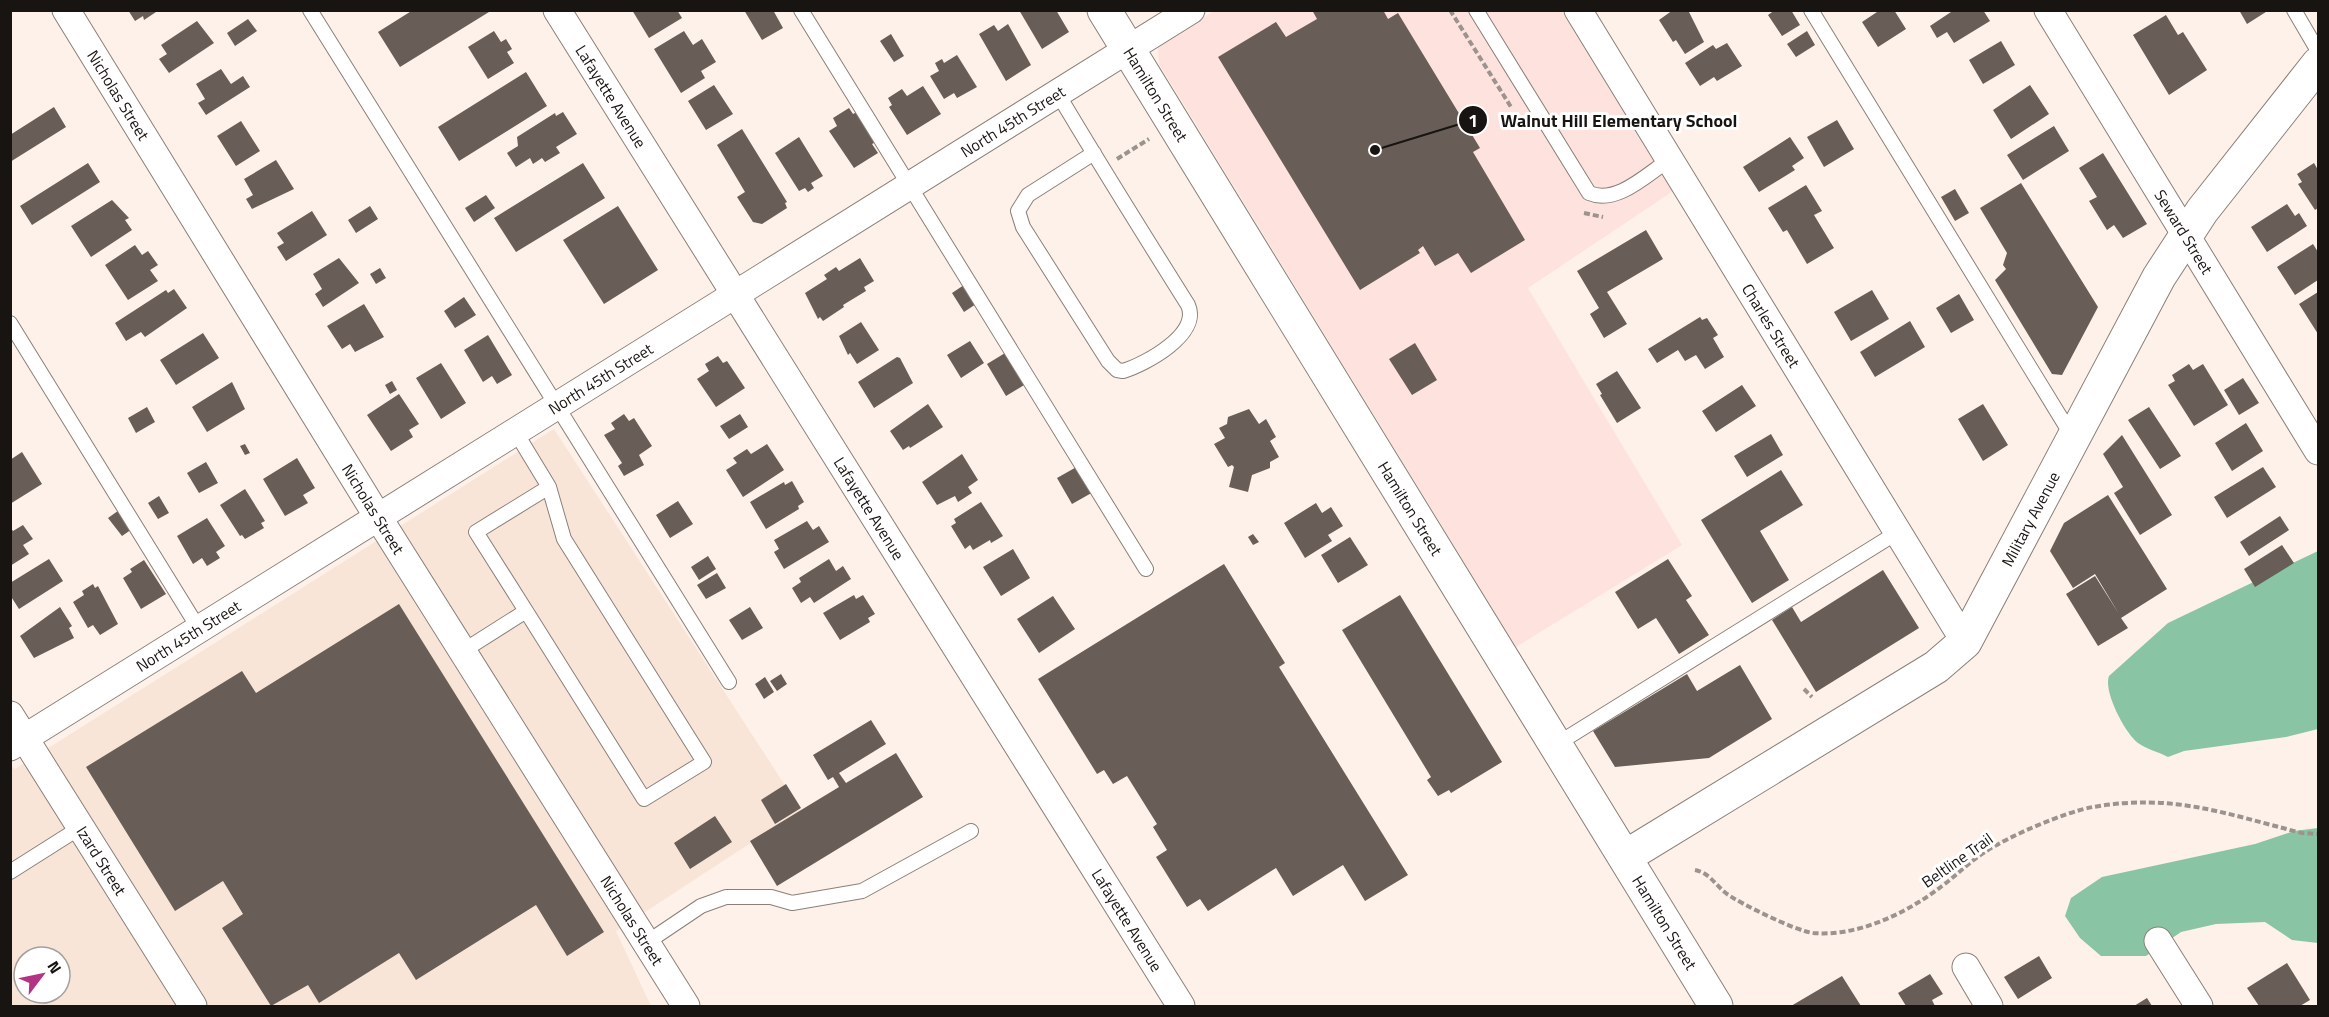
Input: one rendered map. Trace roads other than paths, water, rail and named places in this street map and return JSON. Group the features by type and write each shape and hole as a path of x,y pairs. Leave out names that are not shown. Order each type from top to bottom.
{"main road":[{"name":"Hamilton Street","path":"1104,10 1716,1006"},
{"name":"Military Avenue","path":"1625,857 1936,667 1965,642 2159,277 2186,235 2319,64"}],"street":[{"name":"Nicholas Street","path":"66,10 378,517 684,1006"},
{"name":"Lafayette Avenue","path":"557,10 1181,1006"},
{"name":"North 45th Street","path":"18,743 1191,10"},
{"name":"Charles Street","path":"1578,10 1965,642"},
{"name":"Seward Street","path":"2048,10 2319,451"},
{"name":"Izard Street","path":"10,715 18,743 81,827 193,1006"},
{"path":"2158,941 2199,1006"},
{"path":"1966,968 1989,1006"}],"lane":[{"path":"310,10 729,682"},
{"path":"801,10 1146,569"},
{"path":"1476,10 1589,193 1598,196 1622,191 1669,159"},
{"path":"1811,10 2073,438"},
{"path":"2294,10 2319,51"},
{"path":"1058,94 1094,153 1190,311 1190,323 1179,339 1123,372 1113,367 1098,347 1023,227 1018,211 1028,195 1094,153"},
{"path":"10,324 199,629"},
{"path":"515,431 549,487 564,539 704,762 644,799 476,532 549,487"},
{"path":"1557,744 1898,532"},
{"path":"463,651 526,611"},
{"path":"10,872 81,827"},
{"path":"646,943 701,906 726,897 771,897 792,903 862,891 971,831"}],"place":[{"name":"Walnut Hill Elementary School","path":"1375,150"}]}
